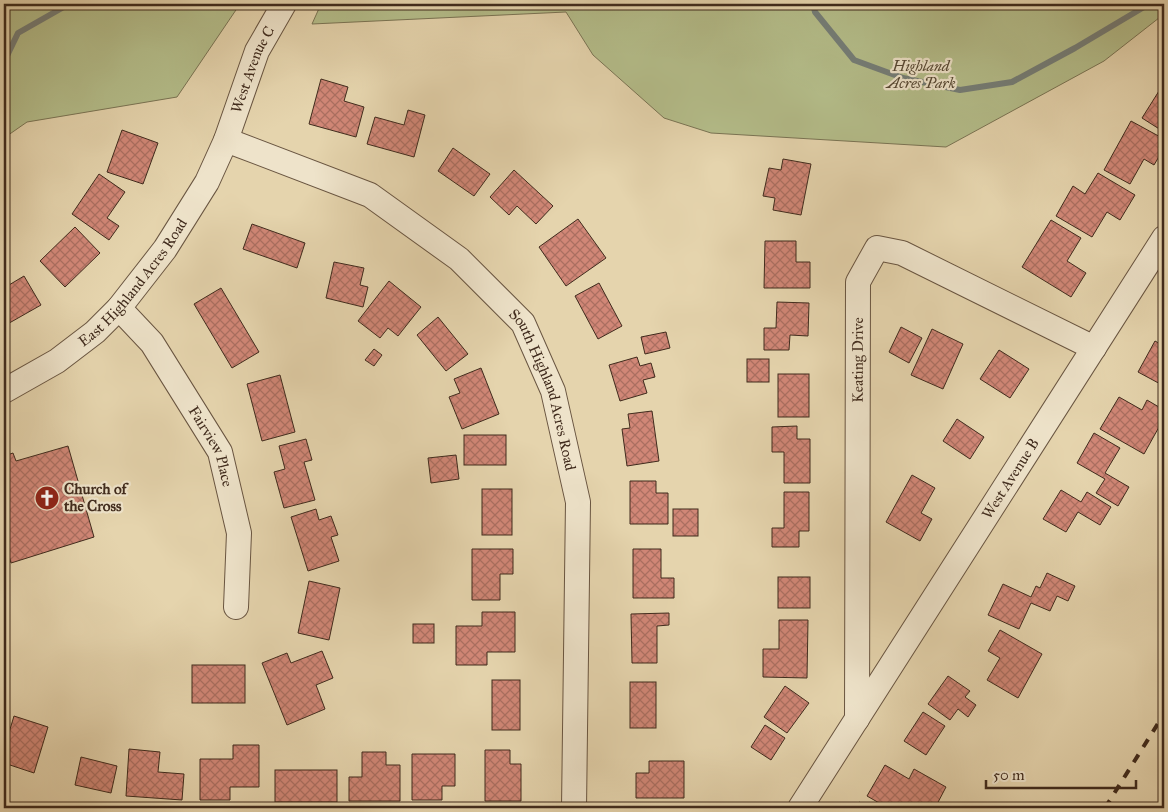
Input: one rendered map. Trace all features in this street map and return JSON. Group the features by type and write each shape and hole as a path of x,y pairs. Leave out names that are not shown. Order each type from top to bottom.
{"street":[{"name":"West Avenue C","path":"226,140 257,51 284,4"},
{"name":"East Highland Acres Road","path":"4,391 77,347 96,332 119,308 165,249 207,182 226,140"},
{"name":"South Highland Acres Road","path":"226,140 370,195 459,259 523,323 553,391 578,502 574,808"},
{"name":"West Avenue B","path":"800,808 1164,238"},
{"name":"Keating Drive","path":"857,719 858,282 877,248 902,252 1094,348"},
{"name":"Fairview Place","path":"119,308 152,343 220,452 239,533 236,607"}],"green space":[{"path":"4,4 240,4 177,97 27,122 4,138"},
{"name":"Highland Acres Park","path":"321,4 1164,4 1164,14 1104,61 946,147 711,133 664,118 593,55 566,12 312,24"}],"building":[{"path":"321,79 348,87 344,101 364,107 356,137 309,124"},
{"path":"1164,83 1164,132 1142,118"},
{"path":"408,110 425,115 414,157 367,144 375,117 404,125"},
{"path":"1131,121 1164,139 1164,148 1154,165 1144,159 1130,184 1104,170"},
{"path":"122,130 158,143 143,184 107,172"},
{"path":"453,148 490,174 474,196 438,171"},
{"path":"783,159 811,164 801,215 773,210 775,198 763,196 769,168 781,170"},
{"path":"514,170 553,206 536,224 517,206 509,215 490,197"},
{"path":"1098,173 1135,195 1120,220 1107,212 1092,237 1056,216 1073,186 1085,194"},
{"path":"99,174 125,192 107,218 119,226 109,240 72,214"},
{"path":"578,219 606,258 566,286 539,247"},
{"path":"1051,220 1081,238 1067,261 1086,273 1071,297 1022,267"},
{"path":"252,224 305,243 297,268 243,249"},
{"path":"75,227 100,253 65,287 40,261"},
{"path":"765,241 796,241 796,262 810,262 810,288 764,288"},
{"path":"334,262 364,268 360,285 368,287 363,307 326,298"},
{"path":"24,276 41,305 4,326 4,288"},
{"path":"389,281 421,307 398,336 388,328 380,338 358,321"},
{"path":"599,283 622,326 598,339 575,296"},
{"path":"221,288 259,352 232,368 194,304"},
{"path":"777,302 809,303 808,336 790,335 789,350 764,350 764,328 776,328"},
{"path":"438,317 468,354 446,371 417,335"},
{"path":"901,327 922,338 909,363 889,352"},
{"path":"932,329 963,344 943,389 911,375"},
{"path":"666,332 670,348 645,354 641,337"},
{"path":"1155,341 1164,346 1164,386 1138,372"},
{"path":"374,349 382,355 374,366 365,360"},
{"path":"999,350 1029,369 1010,398 980,379"},
{"path":"637,357 640,366 651,363 655,377 643,380 647,393 620,401 609,365"},
{"path":"747,359 769,359 769,382 747,382"},
{"path":"481,368 499,414 462,429 449,397 460,393 454,379"},
{"path":"778,374 809,374 809,417 778,417"},
{"path":"280,375 295,432 262,441 247,384"},
{"path":"1164,393 1164,404 1160,401"},
{"path":"1119,397 1142,410 1147,400 1164,410 1164,418 1144,454 1100,429"},
{"path":"652,411 659,461 627,466 622,429 630,428 628,414"},
{"path":"957,419 984,437 970,459 943,441"},
{"path":"797,426 797,439 810,439 810,483 784,483 784,452 772,452 772,427"},
{"path":"1094,433 1120,448 1105,473 1129,487 1118,506 1096,493 1105,479 1077,463"},
{"path":"464,435 506,435 506,465 464,465"},
{"path":"306,439 312,460 304,462 315,500 284,508 274,472 285,469 279,446"},
{"path":"68,446 94,537 11,563 4,538 4,456 13,453 16,461"},
{"path":"456,455 459,479 431,483 428,458"},
{"path":"912,475 935,488 921,513 932,519 920,541 886,522"},
{"path":"630,481 656,481 656,493 668,493 668,524 630,524"},
{"path":"482,489 512,489 512,535 482,535"},
{"path":"1061,490 1081,502 1087,492 1111,507 1100,525 1078,512 1066,532 1043,519"},
{"path":"784,492 809,492 809,531 799,531 799,547 772,547 772,528 784,528"},
{"path":"316,509 319,520 331,516 338,535 331,537 339,561 308,571 291,517"},
{"path":"673,509 698,509 698,536 673,536"},
{"path":"472,549 513,549 513,574 500,574 500,600 472,600"},
{"path":"633,549 661,549 661,578 674,578 674,598 633,598"},
{"path":"1047,573 1075,586 1068,601 1057,596 1050,611 1031,603 1019,629 988,615 1003,584 1031,597 1036,586 1040,588"},
{"path":"778,577 810,577 810,608 778,608"},
{"path":"309,581 340,588 329,640 298,633"},
{"path":"482,612 515,612 515,652 487,652 487,665 456,665 456,626 482,626"},
{"path":"669,613 669,625 657,626 657,663 632,663 631,614"},
{"path":"779,620 808,620 807,678 763,677 763,649 779,649"},
{"path":"413,624 434,624 434,643 413,643"},
{"path":"1000,630 1042,654 1018,698 987,680 1000,658 988,651"},
{"path":"322,651 333,678 316,685 325,709 287,725 262,663 287,653 291,663"},
{"path":"192,665 245,665 245,703 192,703"},
{"path":"948,676 970,691 965,697 976,705 968,717 958,709 950,720 928,704"},
{"path":"492,680 520,680 520,730 492,730"},
{"path":"630,682 656,682 656,728 630,728"},
{"path":"785,686 809,703 787,733 764,717"},
{"path":"923,712 945,726 926,755 904,741"},
{"path":"14,716 48,727 34,773 4,763 4,749"},
{"path":"765,725 785,738 771,760 751,747"},
{"path":"233,745 259,745 259,787 230,787 230,800 200,800 200,759 233,759"},
{"path":"129,749 160,752 158,772 184,774 182,800 126,796"},
{"path":"485,750 510,750 510,764 521,764 521,801 485,801"},
{"path":"362,752 386,752 386,765 400,765 400,801 349,801 349,777 362,777"},
{"path":"412,754 455,754 455,786 442,786 442,800 412,800"},
{"path":"81,757 117,766 111,793 75,785"},
{"path":"649,761 684,761 684,798 636,798 636,773 649,773"},
{"path":"885,765 909,779 914,769 946,787 935,808 922,803 919,808 910,808 901,803 899,808 888,808 867,796"},
{"path":"275,770 337,770 337,802 275,802"},
{"path":"859,802 870,808 855,808"}],"waterway":[{"path":"4,62 18,33 69,4"},
{"path":"813,4 815,12 854,60 903,78 960,90 1012,82 1075,48 1149,4"}],"railway":[{"path":"1105,808 1164,714"}],"place":[{"name":"Church of the Cross","path":"47,498"}]}
